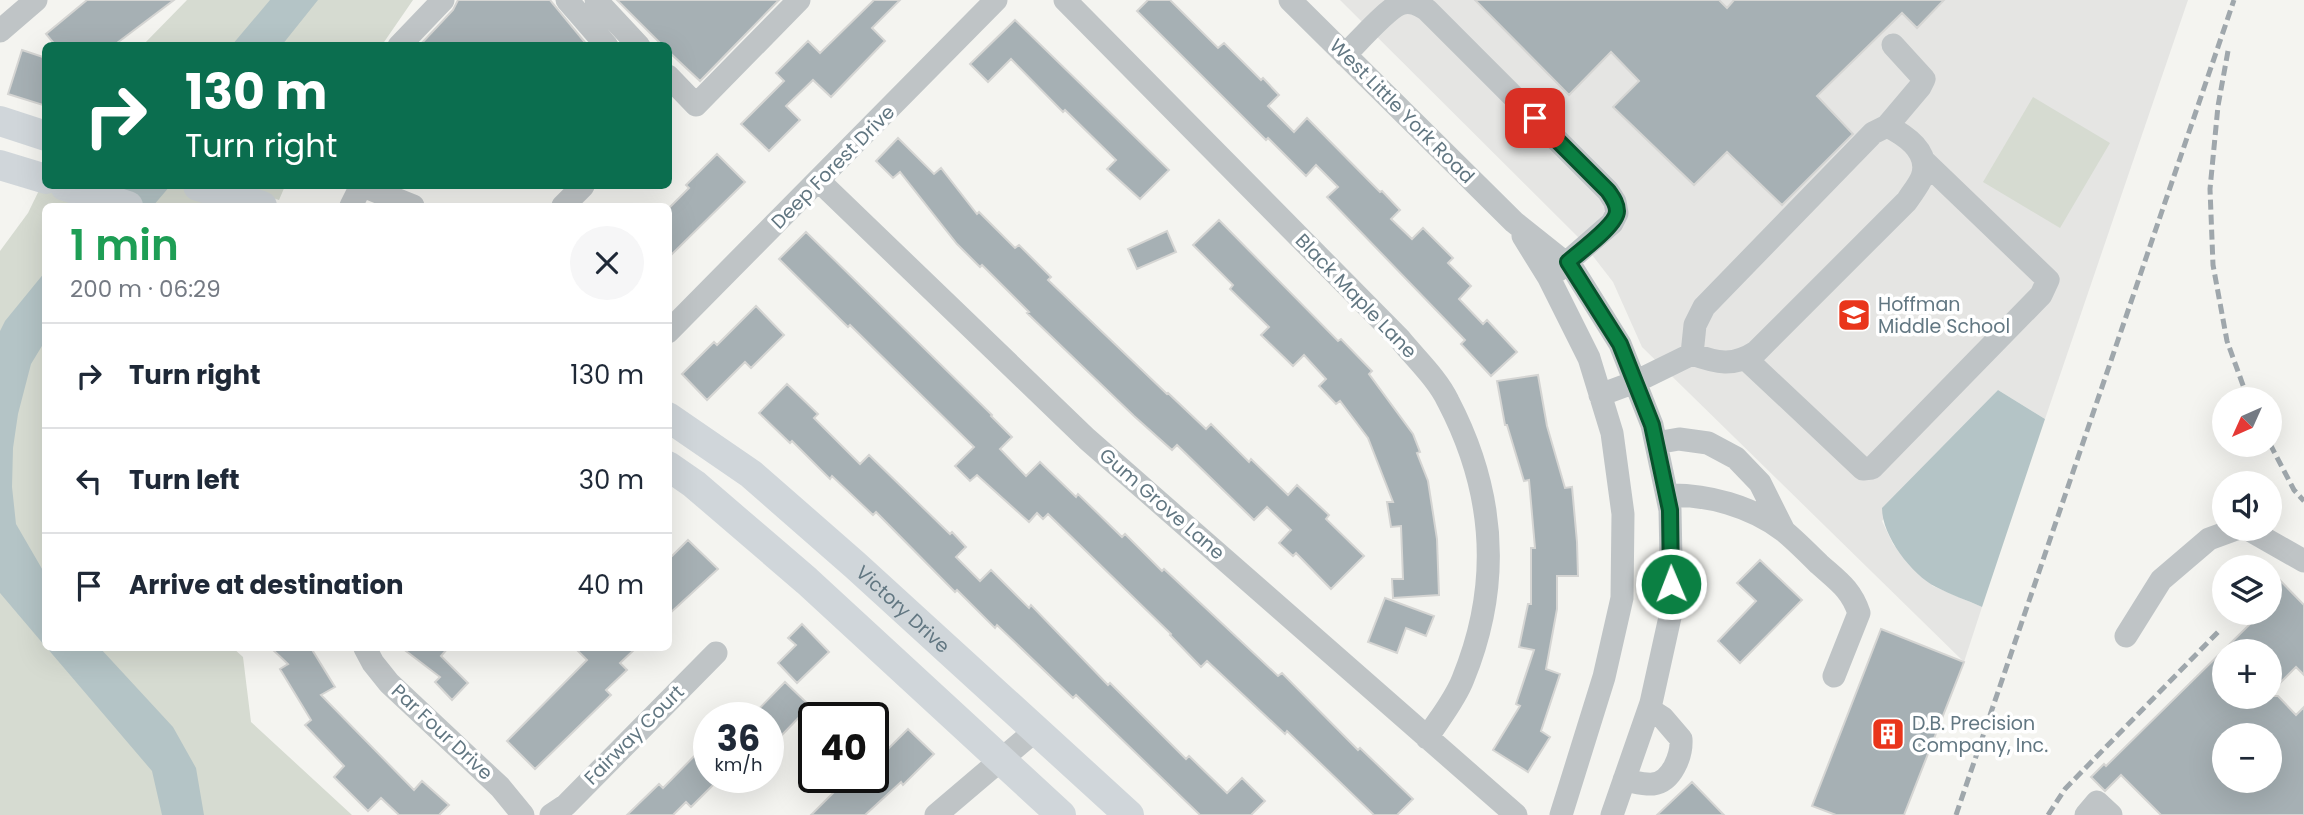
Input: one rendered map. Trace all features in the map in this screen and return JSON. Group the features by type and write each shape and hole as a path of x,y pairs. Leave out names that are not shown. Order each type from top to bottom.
{"main road":[{"path":"0,121 42,134"},
{"path":"0,165 42,178"},
{"path":"74,189 119,203"},
{"path":"208,189 253,203"},
{"name":"Victory Drive","path":"672,420 751,474 1129,815"},
{"path":"672,469 694,484 807,581 1061,815"}],"street":[{"path":"0,31 36,0"},
{"path":"403,42 443,0"},
{"path":"567,0 604,42"},
{"path":"596,0 635,42"},
{"path":"672,80 696,105 799,0"},
{"name":"Deep Forest Drive","path":"672,328 996,0"},
{"name":"Black Maple Lane","path":"1065,0 1399,338 1447,398 1472,454 1485,498 1489,562 1486,599 1475,648 1462,682 1427,738"},
{"name":"West Little York Road","path":"1290,0 1514,222 1568,262 1620,344 1652,425 1670,510 1672,608 1649,709 1612,815"},
{"path":"1345,55 1400,4 1414,2 1427,10 1608,191 1615,202 1617,213 1612,223 1549,278"},
{"path":"1692,354 1695,325 1704,307 1872,133 1887,126 1924,79 1894,45"},
{"path":"1746,359 1863,469 1872,468 2041,295 2048,280 1924,161 1917,148 1904,134 1887,126"},
{"path":"1600,395 1635,382 1692,354 1728,363 1746,359 1756,352 1908,201 1923,176 1924,161"},
{"name":"Gum Grove Lane","path":"820,181 1087,439 1516,815"},
{"path":"370,189 405,203"},
{"path":"566,203 580,189"},
{"name":"West Little York Road","path":"1514,222 1549,278 1589,358 1612,433 1623,514 1622,598 1604,677 1561,815"},
{"path":"1656,443 1679,439 1708,443 1736,458 1760,483 1784,531"},
{"path":"1667,495 1690,495 1729,503 1766,520 1784,531 1853,595 1859,613 1834,676"},
{"path":"2126,636 2161,580 2212,538"},
{"path":"2269,541 2304,561"},
{"name":"Par Four Drive","path":"367,651 389,683 500,787 523,815"},
{"name":"Fairway Court","path":"551,815 566,805 716,653"},
{"path":"1624,780 1653,784 1665,779 1682,753 1681,739 1663,718 1649,709"},
{"path":"936,815 1003,761 1036,730"},
{"path":"2087,815 2098,802 2110,815"}],"shaded area":[{"path":"187,0 413,0 384,42 146,42"},
{"path":"270,0 318,0 284,42 235,42"},
{"name":"Hoffman Middle School","path":"1340,0 2188,0 2045,419 1998,390 1882,521 1893,544 1910,565 1933,586 1982,607 1964,662 1642,347 1613,282 1579,238"},
{"path":"2033,97 2110,143 2060,228 1983,182"},
{"path":"42,184 42,189 239,189 229,203 42,203 42,651 236,651 243,657 251,722 352,815 0,815 0,251 28,213"},
{"path":"114,189 167,189 156,203 102,203"},
{"path":"246,189 284,189 279,200"},
{"path":"42,276 42,346 31,364 18,414 13,448 12,487 16,524 42,569 42,642 0,593 0,331"},
{"path":"1998,390 2045,419 1982,607 1936,587 1917,574 1893,542 1883,519 1882,508"},
{"path":"50,651 103,651 173,727 196,768 204,815 162,815 152,771"}],"building":[{"path":"87,0 174,0 118,42 53,42 46,34"},
{"path":"458,0 550,0 585,42 423,42 453,10"},
{"path":"617,0 779,0 700,81 672,55 672,42 659,42"},
{"path":"874,0 900,0 872,28 885,41 831,97 813,80 786,106 800,120 769,151 741,124 784,81 776,73 808,41 820,53"},
{"path":"1148,0 1170,0 1218,48 1224,43 1261,80 1263,78 1279,95 1268,106 1294,132 1307,118 1400,210 1391,219 1412,239 1423,228 1453,258 1448,263 1471,286 1459,299 1483,324 1487,320 1517,352 1491,376 1461,344 1465,340 1327,197 1338,187 1316,165 1306,176 1268,138 1266,140 1137,11"},
{"path":"1475,0 1719,0 1727,8 1734,0 1944,0 1917,28 1902,13 1817,96 1853,134 1782,205 1727,152 1694,185 1613,107 1639,81 1611,52 1569,95"},
{"path":"1015,20 1169,170 1140,199 1107,169 1116,160 1065,110 1063,112 1011,59 988,82 970,64"},
{"path":"22,50 42,57 42,105 8,94"},
{"path":"898,138 934,174 941,168 977,214 979,212 1015,248 1019,245 1051,277 1048,280 1206,429 1211,424 1249,462 1251,459 1288,495 1297,485 1329,515 1326,519 1364,556 1331,589 1296,553 1293,556 1279,543 1291,530 1267,507 1254,520 1177,445 1172,450 1134,416 1027,313 1029,312 982,265 980,267 957,244 900,172 893,178 876,161"},
{"path":"717,154 745,182 672,254 672,205 689,188 686,185"},
{"path":"1219,220 1338,341 1341,339 1372,371 1369,374 1413,434 1428,481 1437,539 1439,595 1393,598 1392,579 1403,579 1401,526 1391,527 1387,502 1393,502 1368,438 1340,401 1336,404 1319,386 1326,379 1304,355 1293,366 1261,335 1269,327 1230,289 1233,285 1193,245"},
{"path":"1167,231 1176,252 1137,269 1128,249"},
{"path":"806,232 1012,437 1000,449 1026,476 1040,462 1122,537 1125,534 1162,571 1164,569 1278,676 1282,673 1358,750 1360,748 1413,799 1397,815 1374,815 1287,731 1285,734 1207,661 1201,667 1171,634 1048,514 1043,519 1037,513 1029,522 977,475 970,481 955,466 974,447 779,259"},
{"path":"756,306 784,335 751,368 745,362 707,400 682,374 714,342 717,345"},
{"path":"1538,375 1547,426 1565,488 1572,487 1578,576 1557,576 1557,609 1546,669 1560,674 1541,731 1550,737 1528,772 1493,750 1520,706 1516,704 1534,650 1519,647 1528,604 1531,604 1531,548 1535,548 1529,480 1524,481 1505,425 1497,381"},
{"path":"787,384 818,414 814,418 860,464 869,455 950,534 952,532 966,547 956,557 980,581 991,570 1029,608 1031,605 1108,685 1110,683 1186,759 1189,756 1227,793 1242,778 1265,801 1251,815 1200,815 1076,695 1073,698 997,625 995,628 957,590 955,592 876,512 873,515 832,476 830,479 759,413"},
{"path":"688,540 718,569 672,611 672,556"},
{"path":"1760,560 1802,600 1740,663 1718,641 1756,601 1737,583"},
{"path":"2282,582 2304,605 2304,675 2296,667 2282,681 2282,639 2235,639 2249,625 2282,625"},
{"path":"1385,598 1434,616 1426,636 1406,628 1397,653 1368,642"},
{"path":"802,624 829,652 797,683 778,663 796,645 788,638"},
{"name":"D.B. Precision Company, Inc.","path":"1881,629 1964,662 1904,815 1836,815 1812,806"},
{"path":"274,651 313,651 335,687 321,695 414,790 422,781 449,805 439,815 399,815 381,798 368,811 334,777 344,766 305,725 311,720 280,669 288,664"},
{"path":"406,651 445,651 441,656 468,683 452,700 435,682 440,677"},
{"path":"578,651 633,651 620,663 627,670 606,690 611,695 535,769 507,741 587,660"},
{"path":"2212,661 2212,709 2282,709 2282,700 2296,715 2304,707 2304,815 2161,815 2121,775 2105,791 2091,777 2104,764 2106,766"},
{"path":"785,682 806,702 798,702 798,718 784,733 784,702 766,702"},
{"path":"908,729 934,754 903,785 901,782 889,793 889,748"},
{"path":"693,757 693,793 705,793 691,807 686,802 673,815 627,815 659,784 663,788"},
{"path":"1692,782 1724,815 1657,815"},
{"path":"833,793 889,793 865,815 811,815"}],"railway":[{"path":"1956,815 2234,0"},
{"path":"2228,51 2218,106 2210,189 2213,265 2227,341 2244,387"},
{"path":"2277,457 2294,490 2304,501"},
{"path":"2048,815 2065,789 2218,632"}],"place":[{"name":"Hoffman Middle School","path":"1854,315"},
{"name":"D.B. Precision Company, Inc.","path":"1888,734"}],"route":[{"path":"1535,118 1608,191 1615,202 1617,213 1612,223 1568,262 1620,344 1652,425 1670,510 1671,584"}]}
